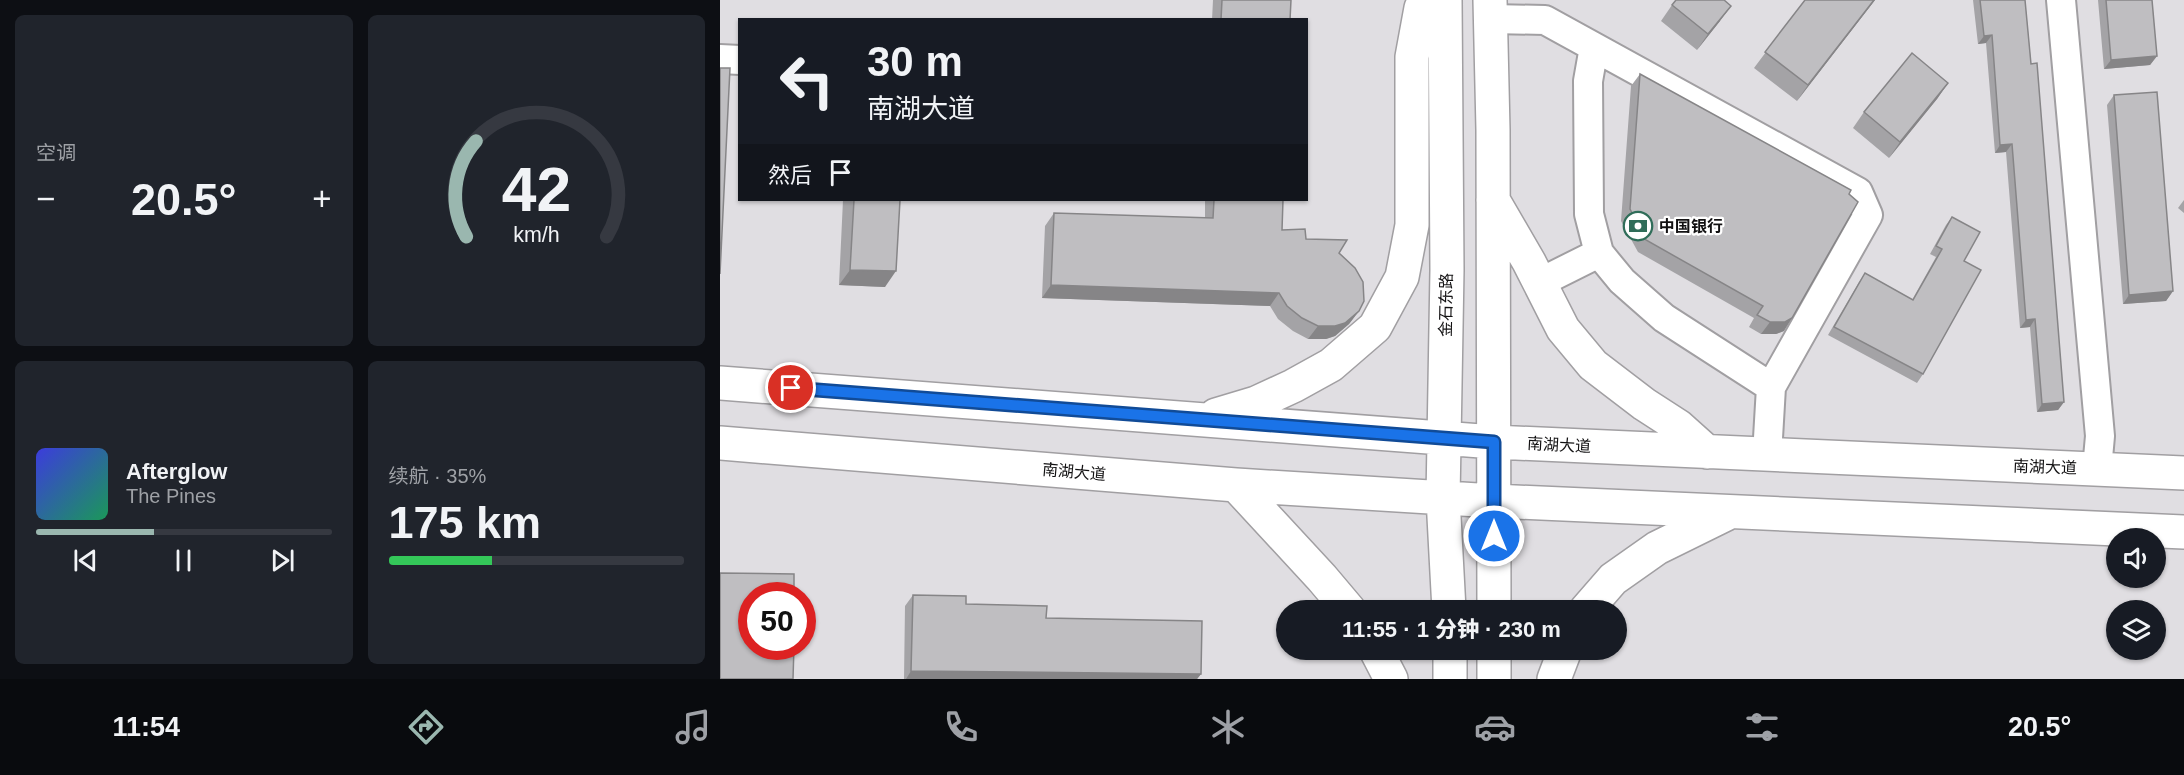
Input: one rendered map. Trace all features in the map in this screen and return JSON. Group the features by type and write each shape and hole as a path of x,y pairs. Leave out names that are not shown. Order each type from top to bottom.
{"main road":[{"path":"1203,420 1256,403 1331,365 1375,327 1397,287 1402,277 1412,225 1412,57 1421,8 1430,0"},
{"name":"金石东路","path":"1445,0 1446,270 1443,498 1448,600"},
{"path":"1490,9 1494,600"},
{"path":"1493,199 1529,262 1563,329 1593,365 1644,404 1678,426 1707,452"},
{"name":"南湖大道","path":"720,383 1444,439 2184,473"},
{"name":"南湖大道","path":"720,443 1236,485 1443,498 2184,532"},
{"path":"1236,485 1341,600"},
{"path":"1595,600 1613,579 1657,548 1729,512"},
{"path":"1381,660 1391,679"},
{"path":"1450,660 1450,679"},
{"path":"1494,660 1494,679"},
{"path":"1554,679 1561,660"}],"street":[{"path":"2061,0 2100,436 2097,470"},
{"path":"1490,9 1545,20 1858,192 1868,215 1771,387 1767,455"},
{"path":"1594,47 1588,81 1589,214 1599,253 1622,281 1664,318 1771,387"},
{"path":"720,59 738,60"},
{"path":"1539,283 1599,253"}],"building":[{"path":"1222,0 1291,0 1290,18 1221,18"},
{"path":"1676,0 1724,0 1731,6 1708,34 1672,5"},
{"path":"1805,0 1874,0 1808,85 1765,52"},
{"path":"1980,0 2025,0 2031,64 2037,63 2064,402 2042,404 2035,319 2026,320 2012,144 2000,145 1992,35 1984,36"},
{"path":"2106,0 2152,0 2157,56 2111,60"},
{"path":"1912,53 1948,83 1900,142 1864,112"},
{"path":"720,68 730,68 720,274"},
{"path":"1640,74 1851,190 1849,194 1858,202 1792,318 1785,322 1770,322 1757,315 1763,306 1646,240 1630,209"},
{"path":"2157,92 2173,291 2129,295 2114,95"},
{"path":"854,201 900,201 896,271 850,270"},
{"path":"1214,201 1283,201 1282,230 1305,229 1306,239 1347,240 1339,253 1355,268 1363,282 1364,301 1359,311 1345,323 1335,326 1318,326 1302,318 1287,306 1279,293 1051,285 1054,213 1213,218"},
{"path":"1952,217 1980,232 1964,261 1981,270 1923,374 1834,327 1865,273 1913,300 1942,249 1936,246"},
{"path":"720,573 794,574 794,582 738,582 738,660 794,660 793,679 720,679"},
{"path":"913,595 966,596 966,604 1047,606 1046,618 1202,621 1201,674 911,671"}],"place":[{"name":"中国银行","path":"1638,226"}],"route":[{"path":"791,388 1494,442 1494,536"}]}
